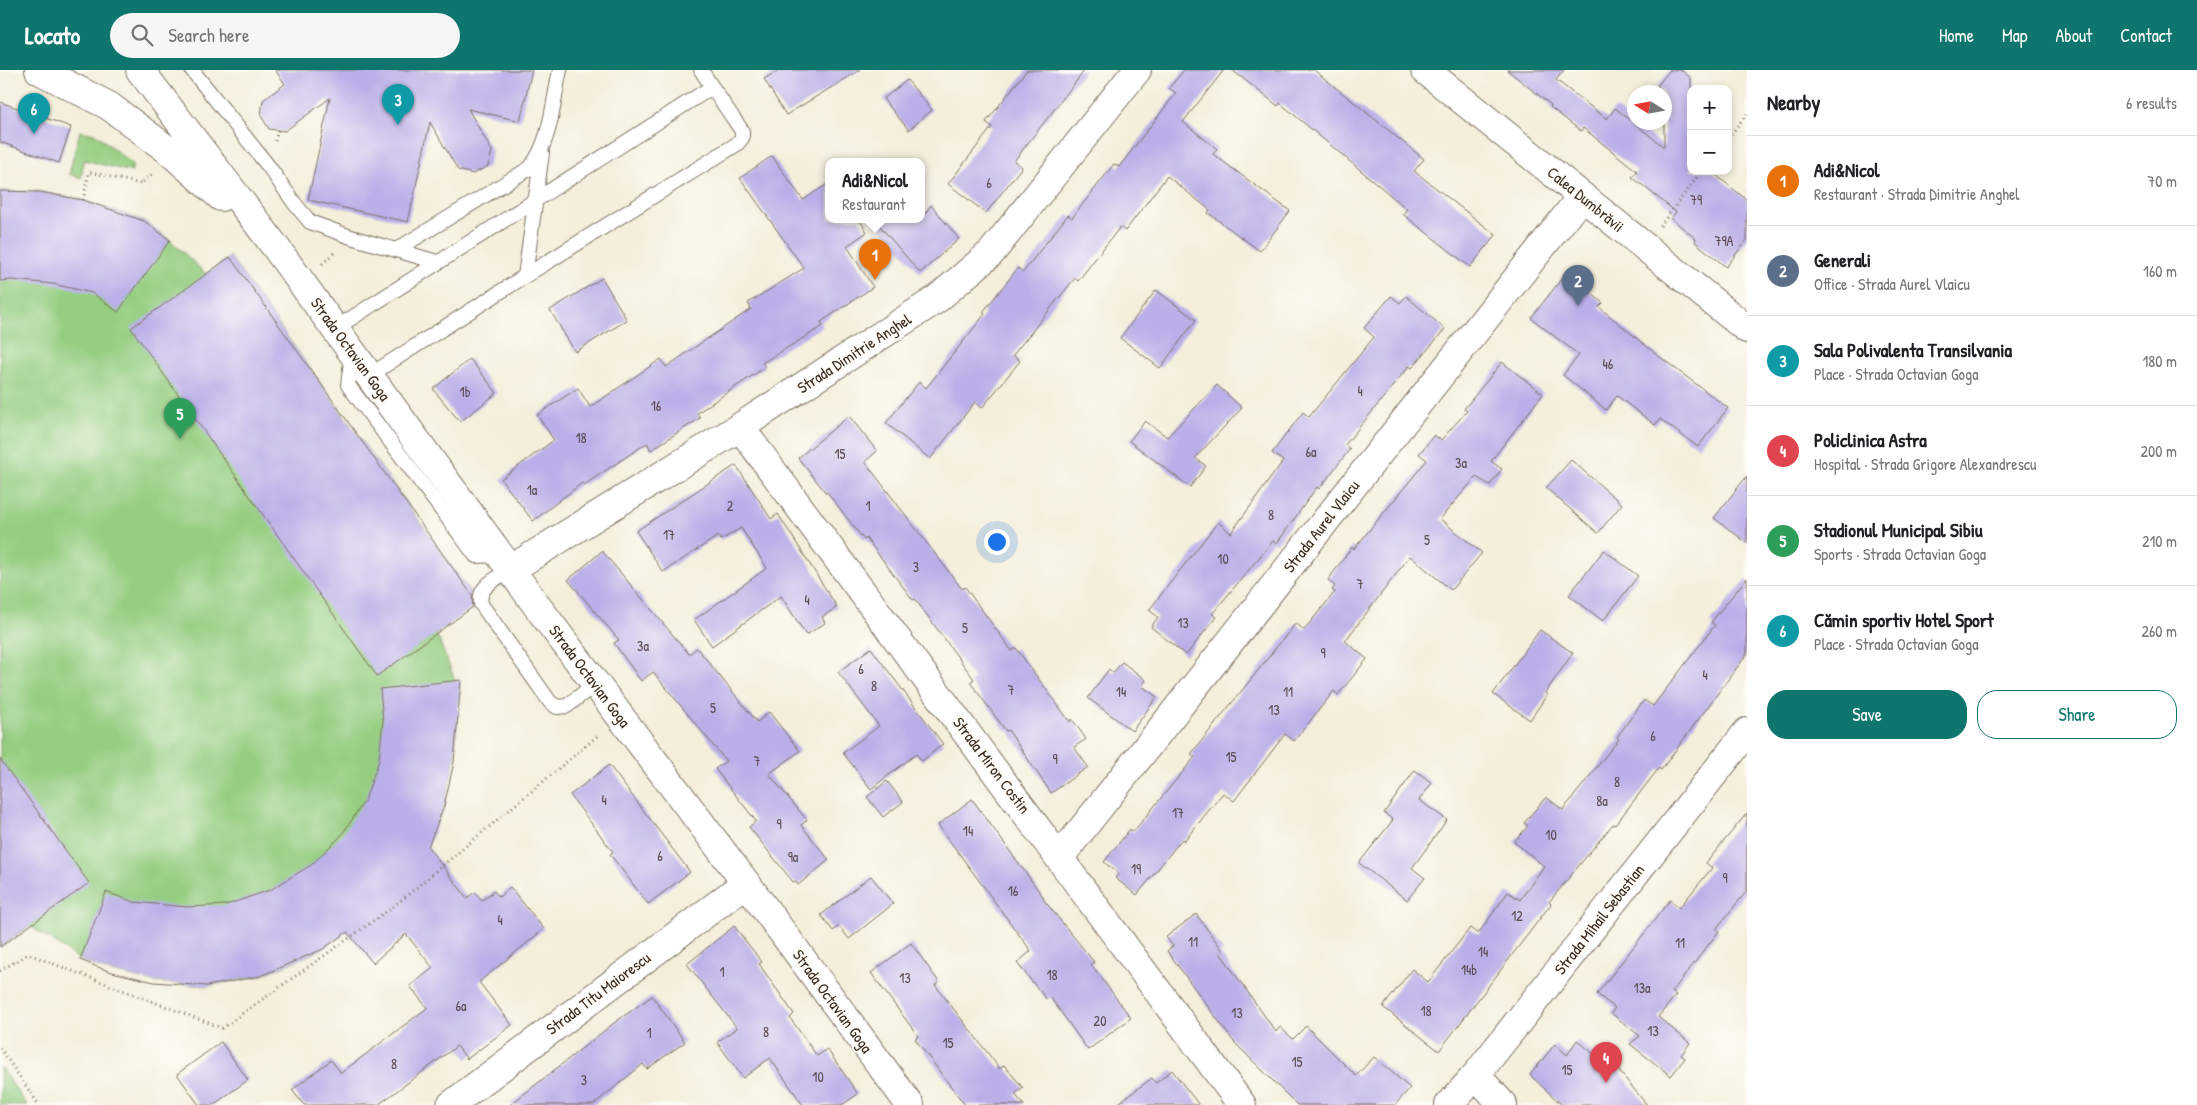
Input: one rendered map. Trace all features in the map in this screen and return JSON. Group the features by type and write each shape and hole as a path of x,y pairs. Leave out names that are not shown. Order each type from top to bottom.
{"street":[{"name":"Strada Octavian Goga","path":"39,70 109,106 153,138 274,245"},
{"name":"Strada Octavian Goga","path":"140,70 336,328 596,684 910,1105"},
{"name":"Strada Dimitrie Anghel","path":"506,562 740,427 937,300 991,253 1137,70"},
{"name":"Calea Dumbrăvii","path":"1425,70 1747,329"},
{"name":"Strada Aurel Vlaicu","path":"1060,857 1582,196"},
{"name":"Strada Miron Costin","path":"740,427 1242,1105"},
{"name":"Strada Mihail Sebastian","path":"1449,1105 1476,1075 1747,732"},
{"name":"Strada Titu Maiorescu","path":"450,1105 746,883"},
{"path":"1476,1075 1503,1105"}],"lane":[{"path":"192,70 310,222 437,262"},
{"path":"525,276 544,145 560,70"},
{"path":"370,375 738,144 742,138 742,131 701,70"},
{"path":"336,328 712,87"},
{"path":"396,250 523,174 538,158 544,145"},
{"path":"353,351 348,385 476,556 506,562 482,591 479,598 481,604 550,702 557,707 567,706 596,684"}],"path":[{"path":"1732,133 1747,114"},
{"path":"84,200 89,172 141,184 152,174"},
{"path":"1644,246 1699,175"},
{"path":"0,972 28,954 222,1028 393,907 603,732"},
{"path":"0,1048 39,1105"}],"green space":[{"path":"80,131 96,134 132,164 132,172 84,160 81,178 69,174"},
{"path":"0,191 40,192 83,200 144,221 170,240 206,274 230,257 478,603 436,633 455,680 458,712 454,762 444,806 323,949 260,976 207,986 154,982 108,971 80,960 30,926 0,947"},
{"path":"0,1067 27,1105 0,1105"}],"building":[{"path":"275,70 532,70 520,121 468,109 492,151 488,166 473,174 458,170 430,122 408,222 308,200 330,98 285,131 269,129 261,116 263,100 285,84"},
{"path":"779,70 860,70 786,115 764,79"},
{"path":"1027,70 1085,70 1014,161 1022,167 986,213 948,184 992,127 986,122"},
{"path":"1184,70 1224,70 1183,122 1217,149 1213,154 1290,211 1260,251 1208,213 1210,210 1167,176 1125,231 1120,227 1078,281 1075,278 1013,355 1020,361 982,408 975,402 930,459 886,423 919,382 926,388 985,314 983,312 1018,268 1023,272 1068,215 1072,218 1114,164 1119,167 1176,93 1169,88"},
{"path":"1232,70 1314,70 1424,159 1414,171 1496,235 1470,267 1403,214 1407,209 1280,103 1278,106"},
{"path":"1507,70 1564,70 1556,80 1607,119 1615,108 1627,118 1627,130 1643,130 1664,147 1664,130 1672,130 1672,85 1658,85 1670,70 1681,70 1691,78 1691,85 1687,85 1687,175 1716,175 1747,200 1747,240 1726,267 1695,242 1696,239 1671,218 1676,212 1632,177 1637,171 1583,128 1581,131 1550,107 1551,105"},
{"path":"907,80 932,110 909,130 883,99"},
{"path":"0,102 71,127 59,163 0,142"},
{"path":"772,156 803,200 825,186 825,223 861,223 867,232 847,246 873,287 821,322 823,326 762,363 765,367 697,413 700,418 651,450 647,443 584,485 582,483 533,521 501,479 554,440 537,415 578,388 590,407 661,359 666,367 751,309 748,303 804,268 740,178"},
{"path":"0,191 40,192 83,200 144,221 170,240 118,312 92,293 53,284 12,280 0,281"},
{"path":"931,205 959,239 920,273 877,223 925,223 925,213"},
{"path":"230,257 472,595 473,607 377,676 131,328"},
{"path":"1566,273 1603,303 1599,307 1656,354 1728,408 1698,447 1660,419 1655,425 1617,396 1606,410 1563,375 1579,355 1531,318"},
{"path":"602,278 627,320 575,352 550,310"},
{"path":"1156,290 1196,320 1160,368 1120,338"},
{"path":"1391,296 1400,303 1406,296 1445,329 1412,368 1409,366 1345,445 1350,449 1319,489 1317,487 1277,543 1273,541 1212,614 1216,617 1186,655 1151,627 1158,617 1149,610 1218,522 1231,533 1283,461 1272,453 1303,412 1309,417 1374,337 1364,328"},
{"path":"470,359 497,393 460,422 433,389"},
{"path":"1502,362 1543,394 1491,461 1502,469 1490,485 1476,477 1440,519 1482,553 1451,590 1410,556 1345,641 1367,659 1338,695 1334,691 1294,741 1285,734 1234,801 1223,793 1184,841 1182,839 1137,895 1115,878 1119,874 1104,862 1130,829 1133,832 1195,757 1191,754 1296,623 1304,630 1335,592 1332,590 1335,586 1328,580 1352,547 1354,549 1427,460 1419,454 1434,435 1441,440 1467,411 1464,409"},
{"path":"1217,385 1242,408 1195,458 1206,466 1190,487 1129,441 1145,421 1167,437"},
{"path":"849,416 877,451 865,462 962,589 965,587 1012,651 1016,648 1070,722 1072,719 1086,739 1074,747 1088,767 1051,793 1008,730 1006,731 970,682 974,679 915,599 913,600 866,538 864,540 798,458"},
{"path":"1571,460 1622,504 1598,533 1546,488"},
{"path":"736,465 771,519 778,514 837,607 822,617 825,623 806,635 781,596 712,646 694,620 767,568 741,528 721,540 718,536 663,572 636,531"},
{"path":"1747,476 1747,543 1714,518"},
{"path":"1604,550 1638,576 1603,621 1569,595"},
{"path":"602,551 689,654 697,648 757,722 769,712 800,751 769,774 807,820 801,825 829,860 798,885 795,881 793,882 749,827 756,821 715,769 726,761 653,672 641,681 614,643 619,640 568,580"},
{"path":"1747,578 1747,654 1661,770 1659,768 1615,825 1613,824 1549,902 1551,904 1439,1051 1383,1007 1412,969 1428,982 1470,928 1478,934 1508,892 1520,900 1544,866 1514,842 1528,826 1524,823 1546,797 1563,810 1619,739 1617,737 1644,700 1653,706 1715,625 1711,622"},
{"path":"1540,630 1573,653 1545,693 1547,695 1530,720 1493,694"},
{"path":"871,648 943,744 922,761 916,754 871,789 843,753 879,726 838,672"},
{"path":"1122,662 1146,680 1142,686 1157,697 1132,731 1088,698 1109,669 1113,673"},
{"path":"461,680 454,762 444,806 428,847 467,898 475,892 482,900 494,891 499,897 510,887 544,929 479,982 512,1025 467,1059 457,1046 378,1105 304,1105 292,1090 331,1060 341,1073 427,1008 410,986 433,968 406,934 373,963 347,932 323,949 260,976 207,986 154,982 108,971 80,960 106,892 134,902 187,907 226,905 270,890 311,865 341,836 365,800 379,760 383,721 380,689"},
{"path":"0,759 89,883 0,947"},
{"path":"609,765 690,872 648,904 610,854 613,852 570,795"},
{"path":"1415,770 1432,783 1419,800 1447,820 1412,868 1425,878 1407,900 1359,863 1393,820 1384,813"},
{"path":"887,781 903,802 883,817 867,797"},
{"path":"972,799 1043,899 1094,962 1091,964 1131,1018 1088,1050 1050,997 1047,1000 1017,963 1031,951 938,825"},
{"path":"1747,813 1747,891 1716,929 1719,931 1672,992 1676,995 1658,1017 1690,1043 1681,1055 1685,1058 1671,1076 1630,1044 1640,1036 1611,1013 1615,1008 1597,994 1670,900 1679,908 1712,868 1706,863"},
{"path":"871,876 893,904 849,939 839,926 833,931 821,915"},
{"path":"1196,914 1223,951 1220,953 1276,1032 1280,1027 1293,1039 1306,1026 1356,1076 1374,1057 1410,1088 1395,1105 1297,1105 1234,1042 1167,951 1173,946 1166,937"},
{"path":"734,926 762,962 759,964 794,1014 790,1018 817,1056 827,1049 858,1094 842,1105 803,1105 770,1058 743,1078 717,1042 737,1028 687,964"},
{"path":"911,943 939,982 935,985 1000,1069 1004,1065 1023,1088 1015,1094 1024,1105 965,1105 915,1039 918,1036 871,973"},
{"path":"652,996 685,1042 647,1069 643,1064 593,1105 510,1105 614,1023"},
{"path":"1577,1040 1606,1064 1610,1060 1647,1105 1562,1105 1530,1075 1555,1044 1567,1055"},
{"path":"221,1042 248,1080 213,1105 199,1105 177,1074"},
{"path":"1172,1070 1199,1105 1116,1105 1152,1078 1156,1083"}],"place":[{"name":"Sala Polivalenta Transilvania","path":"398,125"},
{"name":"Cămin sportiv Hotel Sport","path":"34,134"},
{"name":"Adi&Nicol","path":"875,280"},
{"name":"Generali","path":"1578,306"},
{"name":"Stadionul Municipal Sibiu","path":"180,439"},
{"name":"Policlinica Astra","path":"1606,1083"}]}
